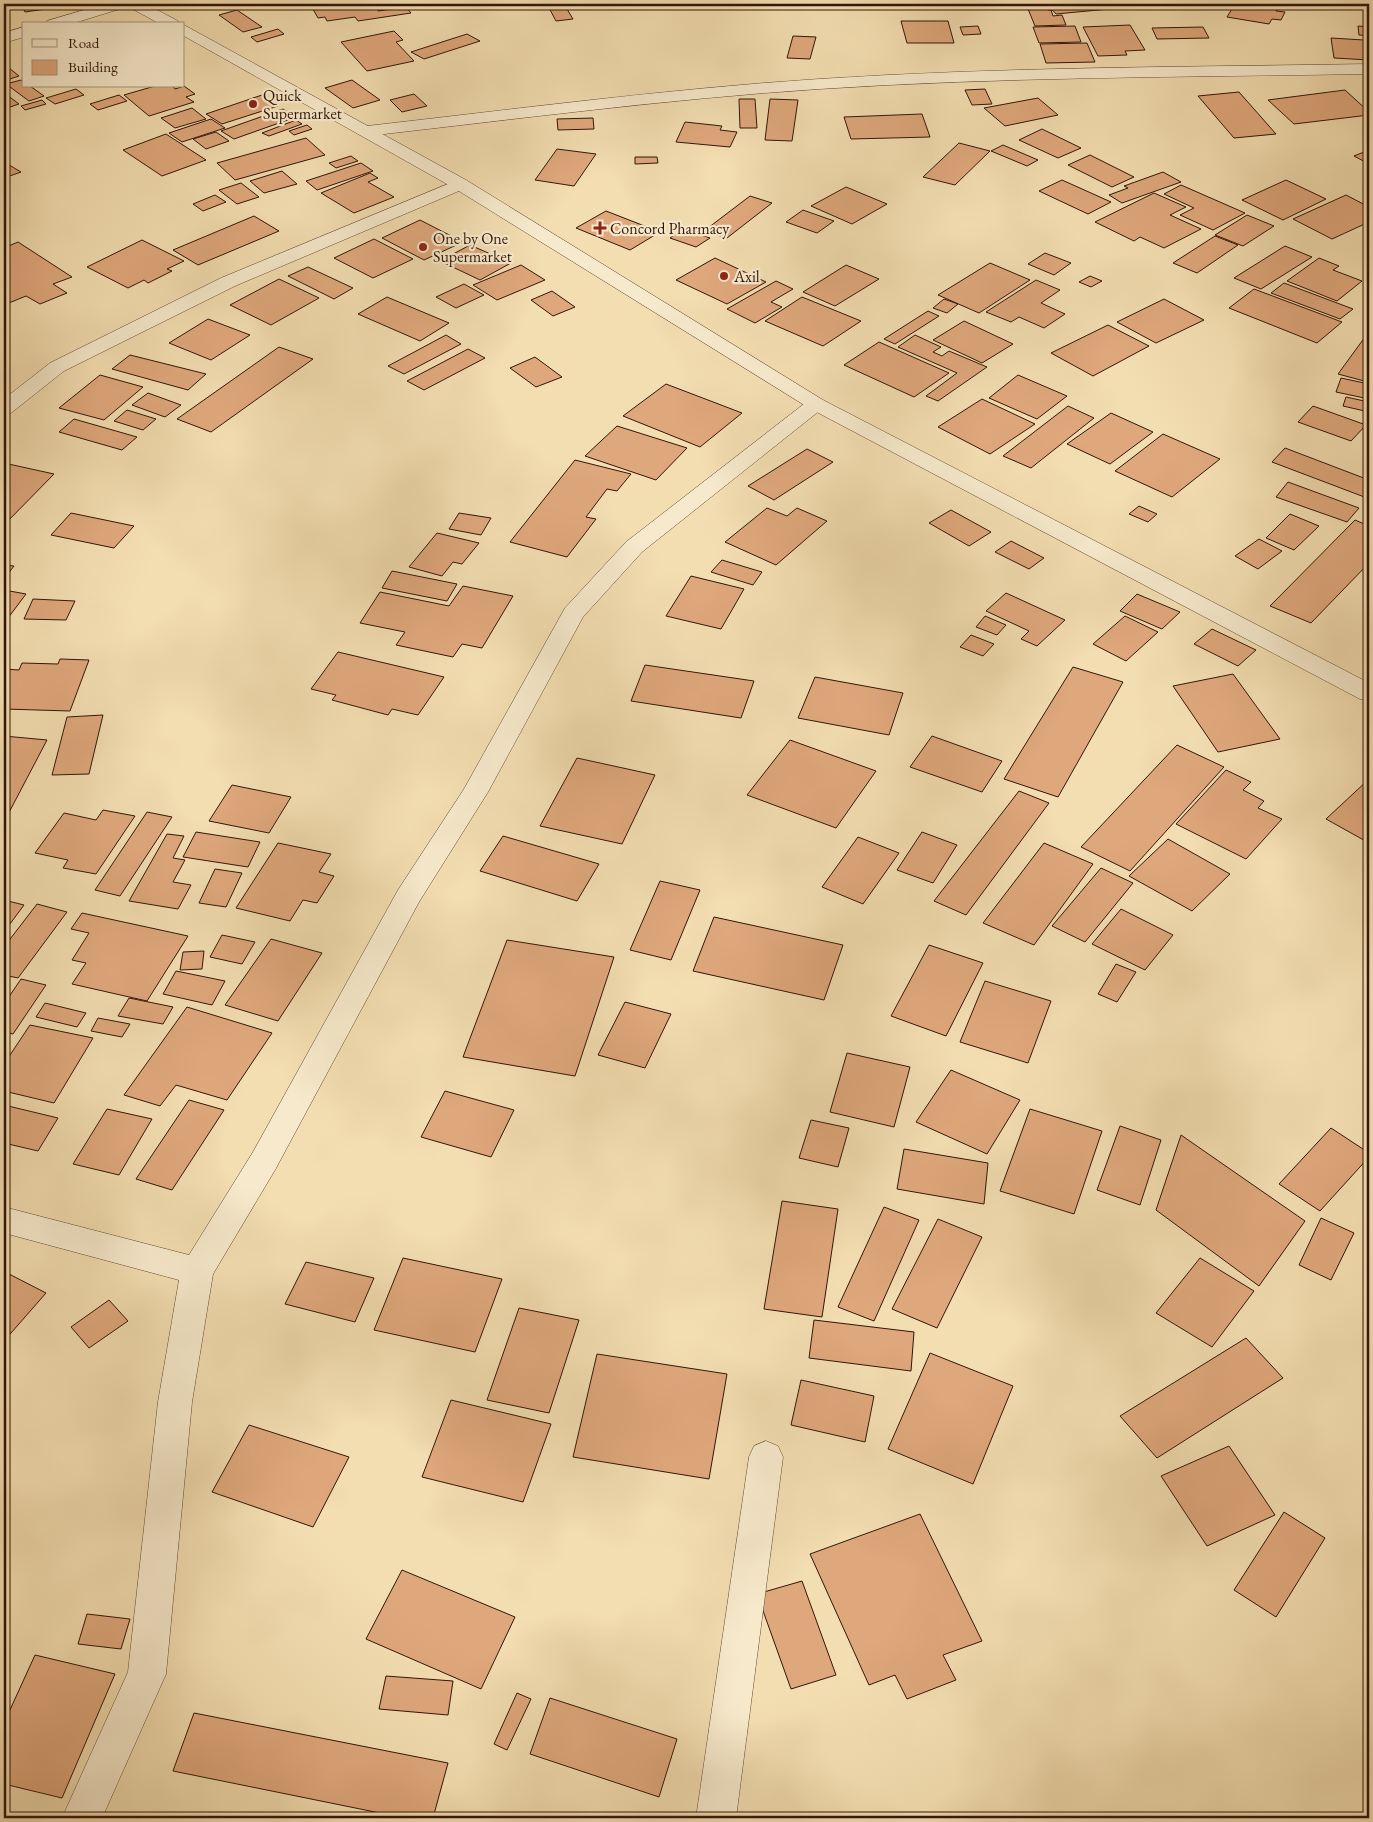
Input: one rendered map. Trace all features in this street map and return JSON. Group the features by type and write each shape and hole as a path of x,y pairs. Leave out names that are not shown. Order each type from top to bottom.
{"street":[{"path":"60,22 120,4"},
{"path":"135,4 168,22"},
{"path":"185,31 460,184 816,404 1369,694"},
{"path":"4,38 22,33"},
{"path":"367,131 819,84 1074,74 1369,69"},
{"path":"4,409 56,367 228,282 460,184"},
{"path":"82,1818 147,1674 175,1402 196,1271 264,1161 408,897 475,792 573,613 634,547 816,404"},
{"path":"4,1220 196,1271"},
{"path":"716,1818 766,1457"}],"building":[{"path":"21,4 58,4 60,7 25,12"},
{"path":"310,4 374,4 378,11 406,7 411,13 358,21 355,17 327,21 325,17 318,18"},
{"path":"547,4 564,4 573,19 556,21"},
{"path":"1026,4 1046,4 1053,16 1062,15 1066,25 1035,26"},
{"path":"1047,4 1105,4 1109,9 1056,14"},
{"path":"1235,4 1280,4 1276,11 1285,12 1281,20 1272,19 1269,24 1227,17"},
{"path":"1369,4 1369,9 1347,5"},
{"path":"237,10 262,27 243,32 219,15"},
{"path":"901,21 948,21 954,43 907,43"},
{"path":"1130,25 1145,50 1125,51 1127,55 1098,56 1083,27"},
{"path":"978,26 981,34 963,35 960,27"},
{"path":"1075,26 1081,42 1039,43 1033,27"},
{"path":"1358,26 1369,27 1369,36 1359,35"},
{"path":"1203,27 1209,38 1157,39 1152,28"},
{"path":"278,29 284,34 257,42 251,37"},
{"path":"394,31 403,40 396,42 414,61 367,71 341,42"},
{"path":"467,34 480,41 424,59 411,52"},
{"path":"793,36 816,37 810,59 787,58"},
{"path":"1331,38 1364,40 1369,60 1334,58"},
{"path":"1087,43 1095,62 1046,63 1040,44"},
{"path":"4,64 19,76 4,81"},
{"path":"21,80 22,88 33,88 44,96 29,101 6,84"},
{"path":"352,80 380,100 353,108 325,88"},
{"path":"185,87 195,94 186,97 194,102 149,116 124,95 148,88 175,89"},
{"path":"76,89 84,95 55,104 46,98"},
{"path":"985,89 992,104 972,105 965,90"},
{"path":"1345,90 1369,112 1369,115 1294,124 1268,100"},
{"path":"1239,92 1276,134 1234,138 1198,96"},
{"path":"414,94 427,106 402,112 390,100"},
{"path":"7,95 19,104 4,109 4,96"},
{"path":"119,95 127,101 98,110 90,104"},
{"path":"262,95 278,106 222,124 206,114"},
{"path":"1038,98 1058,115 1005,126 984,108"},
{"path":"739,99 755,99 757,128 740,128"},
{"path":"770,99 798,100 792,141 765,140"},
{"path":"42,100 46,104 25,110 21,106"},
{"path":"192,108 206,119 175,128 161,118"},
{"path":"283,109 296,117 234,139 221,131"},
{"path":"922,114 930,137 851,139 844,117"},
{"path":"593,118 594,129 558,130 557,119"},
{"path":"211,119 225,128 182,142 169,133"},
{"path":"296,120 302,124 269,136 262,133"},
{"path":"685,122 722,126 720,130 737,132 730,147 676,142"},
{"path":"307,125 312,129 294,135 289,131"},
{"path":"1042,129 1081,148 1058,158 1019,140"},
{"path":"216,132 229,141 206,149 193,139"},
{"path":"166,134 206,160 162,176 123,150"},
{"path":"306,138 325,155 235,180 217,163"},
{"path":"959,143 990,151 955,185 923,177"},
{"path":"1003,145 1038,160 1027,166 991,151"},
{"path":"557,149 596,154 574,186 535,180"},
{"path":"1369,150 1369,164 1354,156"},
{"path":"1090,155 1134,177 1112,187 1068,165"},
{"path":"351,156 358,161 336,168 329,163"},
{"path":"635,157 657,157 658,163 635,164"},
{"path":"4,162 21,172 4,178"},
{"path":"361,163 373,171 317,190 306,181"},
{"path":"282,171 297,184 264,193 250,181"},
{"path":"1163,172 1181,182 1122,203 1109,195 1128,188 1124,186"},
{"path":"370,173 378,178 368,182 394,197 354,213 321,193"},
{"path":"1062,180 1111,202 1088,214 1039,191"},
{"path":"1286,180 1326,199 1283,220 1242,200"},
{"path":"241,183 259,197 237,204 219,190"},
{"path":"1181,185 1245,213 1213,230 1180,215 1194,208 1164,194"},
{"path":"846,187 887,204 852,224 811,206"},
{"path":"1154,193 1186,207 1170,215 1201,229 1164,248 1140,237 1134,241 1095,222"},
{"path":"215,195 226,202 203,211 193,204"},
{"path":"1346,195 1369,207 1369,222 1332,239 1293,219"},
{"path":"750,196 772,203 727,238 704,231"},
{"path":"803,210 834,221 817,233 786,222"},
{"path":"606,211 660,232 630,250 576,228"},
{"path":"1247,215 1274,226 1243,246 1215,235"},
{"path":"254,216 279,231 198,265 173,250"},
{"path":"420,220 463,242 424,260 382,238"},
{"path":"683,229 710,238 696,247 670,238"},
{"path":"1215,236 1238,245 1197,273 1173,263"},
{"path":"374,239 413,259 373,278 334,258"},
{"path":"142,240 184,261 167,269 172,271 148,283 144,280 128,288 87,267"},
{"path":"18,242 72,277 53,284 67,293 40,304 26,296 4,305 4,248"},
{"path":"470,245 511,263 480,280 440,261"},
{"path":"1285,246 1312,257 1261,289 1234,278"},
{"path":"1045,253 1071,263 1054,275 1028,264"},
{"path":"715,258 766,282 727,304 676,280"},
{"path":"1319,258 1339,266 1333,270 1362,281 1337,301 1287,281"},
{"path":"990,263 1030,280 979,313 938,295"},
{"path":"521,265 545,280 497,300 473,285"},
{"path":"846,265 879,279 835,306 803,292"},
{"path":"308,267 353,288 334,299 288,276"},
{"path":"1090,276 1102,281 1091,287 1079,282"},
{"path":"279,279 319,298 271,325 230,305"},
{"path":"1036,280 1060,290 1041,303 1065,314 1044,328 1019,317 1011,322 986,312"},
{"path":"776,281 793,289 771,302 782,307 755,323 727,309"},
{"path":"1284,283 1353,309 1340,319 1271,293"},
{"path":"464,284 484,295 456,308 436,297"},
{"path":"1254,289 1342,322 1317,343 1229,308"},
{"path":"552,291 575,307 553,316 531,300"},
{"path":"387,297 449,323 420,341 358,314"},
{"path":"802,297 861,321 823,346 765,321"},
{"path":"944,299 958,304 947,313 933,308"},
{"path":"1164,299 1204,320 1156,343 1117,322"},
{"path":"928,311 939,316 895,344 884,339"},
{"path":"208,319 250,335 211,360 169,343"},
{"path":"964,321 1013,344 982,363 933,340"},
{"path":"1108,325 1149,346 1093,376 1051,353"},
{"path":"446,335 461,344 404,374 388,366"},
{"path":"915,335 941,347 933,352 942,356 949,351 987,367 938,401 926,396 957,373 898,347"},
{"path":"1365,337 1369,339 1368,382 1338,374"},
{"path":"879,342 949,373 914,397 844,365"},
{"path":"279,347 313,359 211,432 177,419"},
{"path":"468,349 485,358 424,390 407,381"},
{"path":"130,355 206,374 188,390 112,369"},
{"path":"535,357 562,377 536,387 510,368"},
{"path":"100,375 143,387 104,420 59,408"},
{"path":"1018,375 1067,396 1037,419 989,398"},
{"path":"1341,378 1369,384 1369,399 1336,392"},
{"path":"666,384 742,413 700,447 623,416"},
{"path":"148,393 181,405 165,417 132,405"},
{"path":"1346,397 1369,402 1369,412 1343,406"},
{"path":"982,399 1035,424 990,454 938,427"},
{"path":"1068,406 1094,418 1031,468 1003,456"},
{"path":"1313,406 1366,425 1351,441 1298,422"},
{"path":"127,410 156,419 143,430 114,421"},
{"path":"1111,413 1153,432 1110,464 1067,444"},
{"path":"74,419 137,437 122,450 59,432"},
{"path":"617,426 687,448 656,480 585,456"},
{"path":"1163,434 1220,459 1172,497 1115,471"},
{"path":"1285,448 1369,480 1369,496 1367,498 1272,462"},
{"path":"807,449 833,462 774,500 748,486"},
{"path":"575,460 631,474 617,491 607,489 586,517 596,519 567,557 510,542"},
{"path":"4,463 54,474 4,525"},
{"path":"1288,482 1359,508 1347,522 1276,497"},
{"path":"1139,506 1157,514 1148,522 1129,514"},
{"path":"767,508 787,516 797,508 827,521 776,565 725,542"},
{"path":"951,510 991,532 969,546 929,523"},
{"path":"71,513 134,526 114,548 51,535"},
{"path":"459,513 491,518 481,535 449,529"},
{"path":"1290,514 1319,526 1294,550 1266,538"},
{"path":"1355,520 1369,526 1369,563 1311,623 1270,606"},
{"path":"437,533 479,543 462,564 453,562 442,576 409,567"},
{"path":"1259,539 1282,551 1258,569 1235,556"},
{"path":"1011,541 1044,558 1029,569 995,552"},
{"path":"722,560 762,572 753,585 711,572"},
{"path":"4,565 14,566 4,579"},
{"path":"392,571 457,584 447,601 382,588"},
{"path":"691,576 744,589 721,629 666,616"},
{"path":"463,586 513,596 482,648 462,644 453,657 396,645 405,632 360,623 380,592 449,606"},
{"path":"4,590 26,594 8,618 4,617"},
{"path":"1006,593 1065,620 1037,646 1021,639 1029,631 986,611"},
{"path":"1137,594 1180,612 1162,629 1120,611"},
{"path":"33,599 75,601 66,620 24,619"},
{"path":"985,616 1006,625 997,635 976,627"},
{"path":"1125,616 1158,632 1126,661 1093,644"},
{"path":"1212,629 1256,650 1238,666 1194,644"},
{"path":"971,635 994,644 983,656 960,647"},
{"path":"338,652 444,677 418,715 392,709 388,715 332,700 336,695 311,689"},
{"path":"60,659 89,660 70,711 4,709 4,669 19,670 22,663 58,664"},
{"path":"645,665 754,681 741,718 631,701"},
{"path":"1073,667 1123,682 1058,797 1004,779"},
{"path":"1233,674 1280,739 1218,752 1173,686"},
{"path":"815,677 903,693 889,735 798,718"},
{"path":"103,715 89,774 52,775 67,717"},
{"path":"4,736 47,740 4,822"},
{"path":"932,736 1002,761 982,792 910,767"},
{"path":"790,740 876,771 836,828 747,795"},
{"path":"1177,745 1224,767 1130,871 1081,847"},
{"path":"577,758 655,775 622,844 540,826"},
{"path":"1226,770 1251,782 1243,790 1264,801 1258,808 1282,819 1246,859 1176,824"},
{"path":"1369,779 1369,843 1326,819"},
{"path":"232,785 291,797 269,833 209,821"},
{"path":"1019,791 1049,803 966,915 934,901"},
{"path":"103,810 135,816 96,874 63,868 68,860 35,853 64,813 96,820"},
{"path":"147,812 172,817 120,896 95,890"},
{"path":"196,832 260,842 248,867 183,857"},
{"path":"922,832 957,845 933,883 897,870"},
{"path":"167,834 184,836 173,858 185,860 173,882 191,885 178,909 129,901"},
{"path":"503,836 599,864 577,901 480,871"},
{"path":"858,837 899,853 863,904 822,887"},
{"path":"1168,839 1230,874 1192,911 1129,876"},
{"path":"278,843 331,854 319,872 334,876 317,903 303,900 290,921 236,908"},
{"path":"1044,843 1093,864 1034,945 983,923"},
{"path":"1101,868 1133,883 1085,942 1052,926"},
{"path":"215,869 242,873 226,907 199,903"},
{"path":"660,881 700,890 671,960 630,950"},
{"path":"4,900 24,905 4,932"},
{"path":"37,904 67,912 18,978 4,975 4,947"},
{"path":"1121,909 1173,935 1145,970 1092,944"},
{"path":"82,913 188,936 147,1001 72,984 86,963 72,960 89,933 71,929"},
{"path":"714,917 843,945 824,1000 693,971"},
{"path":"222,935 255,942 242,964 210,957"},
{"path":"271,939 322,953 278,1021 225,1005"},
{"path":"507,940 614,957 575,1076 463,1057"},
{"path":"929,945 983,963 946,1036 891,1016"},
{"path":"204,951 202,969 180,970 183,952"},
{"path":"1116,964 1136,972 1117,1002 1098,994"},
{"path":"176,971 225,981 212,1005 163,994"},
{"path":"21,979 46,985 13,1034 4,1032 4,1004"},
{"path":"985,981 1051,1001 1028,1063 960,1042"},
{"path":"129,998 173,1007 163,1024 118,1016"},
{"path":"625,1002 671,1014 645,1068 598,1055"},
{"path":"45,1003 86,1013 77,1027 36,1017"},
{"path":"187,1007 272,1033 227,1100 176,1085 160,1106 124,1095"},
{"path":"98,1018 130,1024 122,1037 91,1031"},
{"path":"30,1025 93,1038 54,1103 4,1091 4,1064"},
{"path":"847,1053 910,1067 894,1127 830,1112"},
{"path":"951,1070 1020,1100 987,1154 916,1122"},
{"path":"445,1091 514,1110 491,1157 421,1137"},
{"path":"189,1100 224,1110 172,1190 136,1179"},
{"path":"4,1105 58,1118 38,1151 4,1143"},
{"path":"107,1109 152,1119 119,1175 73,1164"},
{"path":"1030,1109 1102,1131 1074,1214 1000,1191"},
{"path":"811,1120 849,1128 838,1167 799,1158"},
{"path":"1120,1126 1161,1140 1140,1205 1097,1190"},
{"path":"1331,1128 1369,1153 1369,1157 1320,1211 1279,1184"},
{"path":"1181,1135 1305,1221 1259,1286 1156,1210"},
{"path":"904,1149 988,1163 984,1204 897,1189"},
{"path":"782,1201 838,1209 822,1317 764,1309"},
{"path":"884,1207 919,1220 874,1321 838,1307"},
{"path":"1321,1218 1354,1233 1331,1280 1299,1265"},
{"path":"938,1219 982,1237 937,1328 892,1309"},
{"path":"403,1258 502,1279 475,1352 374,1330"},
{"path":"1200,1258 1254,1291 1212,1347 1156,1313"},
{"path":"306,1262 374,1278 355,1322 285,1304"},
{"path":"9,1274 46,1293 4,1341 4,1280"},
{"path":"109,1300 128,1321 89,1348 71,1327"},
{"path":"519,1308 579,1320 549,1413 487,1400"},
{"path":"814,1320 914,1332 911,1371 809,1358"},
{"path":"1246,1338 1283,1378 1157,1458 1120,1416"},
{"path":"930,1353 1013,1386 973,1484 888,1449"},
{"path":"597,1354 727,1374 709,1479 573,1457"},
{"path":"801,1380 874,1396 865,1442 791,1425"},
{"path":"451,1400 551,1424 523,1502 422,1477"},
{"path":"249,1425 349,1457 313,1527 212,1492"},
{"path":"1229,1446 1275,1515 1207,1546 1161,1476"},
{"path":"1284,1512 1325,1538 1276,1617 1234,1590"},
{"path":"920,1514 982,1641 943,1655 956,1680 907,1699 895,1675 869,1685 810,1554"},
{"path":"402,1570 515,1617 481,1689 366,1639"},
{"path":"802,1581 836,1675 791,1689 757,1594"},
{"path":"87,1614 130,1619 121,1649 78,1644"},
{"path":"35,1655 115,1674 62,1798 4,1784 4,1723"},
{"path":"386,1676 453,1681 448,1715 379,1709"},
{"path":"517,1693 531,1699 507,1750 494,1744"},
{"path":"550,1698 677,1739 659,1797 530,1754"},
{"path":"194,1713 448,1763 433,1818 378,1818 380,1813 173,1771"},
{"path":"134,1813 154,1818 132,1818"},
{"path":"613,1813 655,1818 612,1818"}],"place":[{"name":"Quick Supermarket","path":"253,104"},
{"name":"Concord Pharmacy","path":"600,228"},
{"name":"One by One Supermarket","path":"423,247"},
{"name":"Axil","path":"724,276"}]}
